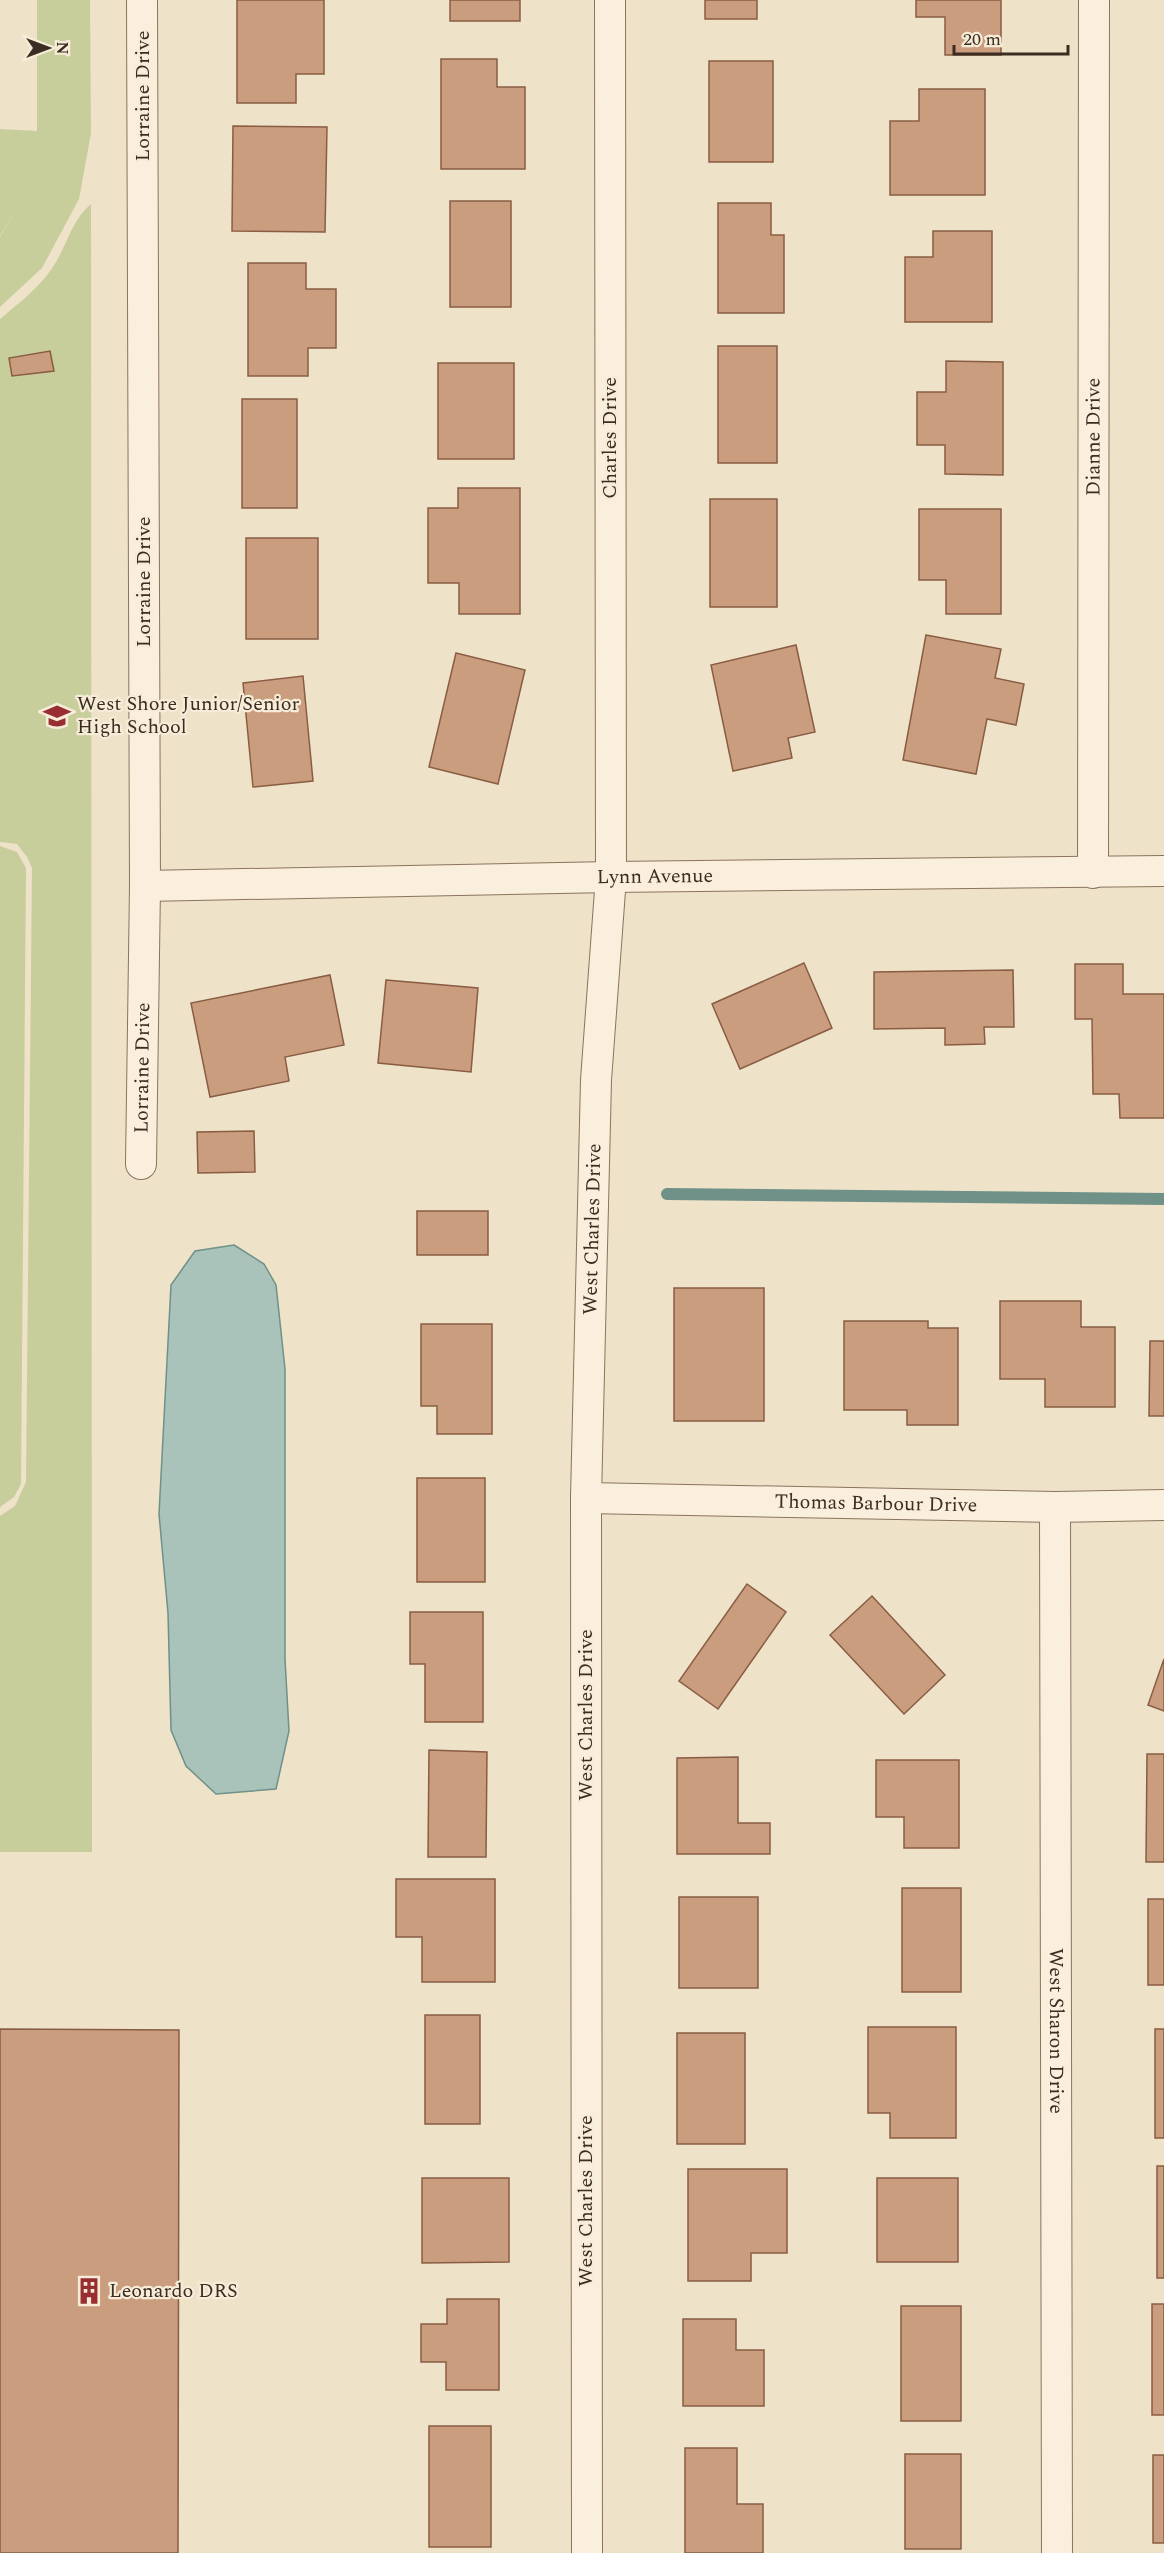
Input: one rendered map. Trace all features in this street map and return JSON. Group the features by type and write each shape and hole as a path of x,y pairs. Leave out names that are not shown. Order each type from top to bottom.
{"street":[{"name":"Lorraine Drive","path":"141,1164 145,886 142,0"},
{"name":"Charles Drive","path":"610,0 611,877"},
{"name":"Dianne Drive","path":"1093,873 1094,0"},
{"name":"Lynn Avenue","path":"145,886 611,877 1164,871"},
{"name":"West Charles Drive","path":"587,2553 586,1498 596,1080 611,877"},
{"name":"Thomas Barbour Drive","path":"586,1498 1055,1507 1164,1505"},
{"name":"West Sharon Drive","path":"1055,1507 1057,2553"}],"green space":[{"path":"37,0 90,0 91,133 79,199 42,268 0,307 0,237 16,209 0,236 0,129 37,131"},
{"path":"91,204 92,1852 0,1852 0,1516 15,1506 26,1482 32,868 17,844 0,842 0,319 48,274 79,218"},
{"path":"0,846 17,852 26,868 21,1484 14,1497 0,1507"}],"water":[{"path":"234,1245 264,1264 276,1285 285,1369 285,1659 289,1731 276,1789 216,1794 186,1766 171,1730 168,1613 159,1514 171,1285 195,1251"}],"building":[{"path":"237,0 324,0 324,74 296,74 296,103 237,103"},
{"path":"450,0 520,0 520,21 450,21"},
{"path":"705,0 757,0 757,19 705,19"},
{"path":"916,0 1001,0 1001,55 945,55 945,17 916,17"},
{"path":"441,59 497,59 497,87 525,87 525,169 441,169"},
{"path":"709,61 773,61 773,162 709,162"},
{"path":"919,89 985,89 985,195 890,195 890,121 919,121"},
{"path":"233,126 327,127 325,232 232,231"},
{"path":"450,201 511,201 511,307 450,307"},
{"path":"718,203 771,203 771,235 784,235 784,313 718,313"},
{"path":"933,231 992,231 992,322 905,322 905,257 933,257"},
{"path":"248,263 306,263 306,289 336,289 336,348 308,348 308,376 248,376"},
{"path":"718,346 777,346 777,463 718,463"},
{"path":"50,351 54,371 12,376 9,358"},
{"path":"946,361 1003,362 1003,475 945,474 945,445 917,445 917,392 946,392"},
{"path":"438,363 514,363 514,459 438,459"},
{"path":"242,399 297,399 297,508 242,508"},
{"path":"458,488 520,488 520,614 459,614 459,583 428,583 428,508 458,508"},
{"path":"710,499 777,499 777,607 710,607"},
{"path":"919,509 1001,509 1001,614 946,614 946,580 919,580"},
{"path":"246,538 318,538 318,639 246,639"},
{"path":"926,635 1001,649 995,678 1024,684 1016,725 987,719 976,774 903,760"},
{"path":"796,645 815,732 788,738 792,758 733,771 711,665"},
{"path":"456,653 525,670 498,784 429,767"},
{"path":"303,676 313,781 253,787 243,683"},
{"path":"804,963 832,1028 740,1069 712,1004"},
{"path":"1075,964 1123,964 1123,994 1164,994 1164,1118 1120,1118 1119,1094 1093,1094 1092,1019 1075,1019"},
{"path":"1013,970 1014,1027 984,1027 985,1044 945,1045 945,1028 874,1029 874,972"},
{"path":"330,975 344,1045 285,1057 289,1081 210,1097 191,1003"},
{"path":"386,980 478,988 471,1072 378,1063"},
{"path":"254,1131 255,1172 198,1173 197,1132"},
{"path":"417,1211 488,1211 488,1255 417,1255"},
{"path":"674,1288 764,1288 764,1421 674,1421"},
{"path":"1000,1301 1081,1301 1081,1327 1115,1327 1115,1407 1045,1407 1045,1379 1000,1379"},
{"path":"844,1321 928,1321 928,1328 958,1328 958,1425 907,1425 907,1410 844,1410"},
{"path":"421,1324 492,1324 492,1434 437,1434 437,1406 421,1406"},
{"path":"1150,1341 1164,1341 1164,1416 1149,1416"},
{"path":"417,1478 485,1478 485,1582 417,1582"},
{"path":"747,1584 786,1612 718,1709 679,1681"},
{"path":"872,1596 945,1675 904,1714 830,1635"},
{"path":"410,1612 483,1612 483,1722 425,1722 425,1664 410,1664"},
{"path":"1164,1659 1164,1711 1148,1705"},
{"path":"429,1750 487,1752 486,1857 428,1857"},
{"path":"1147,1754 1164,1754 1164,1862 1146,1862"},
{"path":"738,1757 738,1823 770,1823 770,1854 677,1854 677,1758"},
{"path":"876,1760 959,1760 959,1848 904,1848 904,1817 876,1817"},
{"path":"396,1879 495,1879 495,1982 422,1982 422,1937 396,1937"},
{"path":"902,1888 961,1888 961,1992 902,1992"},
{"path":"679,1897 758,1897 758,1988 679,1988"},
{"path":"1148,1899 1164,1899 1164,1985 1148,1985"},
{"path":"425,2015 480,2015 480,2124 425,2124"},
{"path":"868,2027 956,2027 956,2138 890,2138 890,2113 868,2113"},
{"name":"Leonardo DRS","path":"0,2029 179,2030 178,2553 0,2553"},
{"path":"1155,2029 1164,2029 1164,2138 1155,2138"},
{"path":"677,2033 745,2033 745,2144 677,2144"},
{"path":"1157,2166 1164,2166 1164,2278 1157,2278"},
{"path":"688,2169 787,2169 787,2253 751,2253 751,2281 688,2281"},
{"path":"422,2178 509,2178 509,2262 422,2263"},
{"path":"877,2178 958,2178 958,2262 877,2262"},
{"path":"447,2299 499,2299 499,2390 446,2390 446,2362 421,2362 421,2324 447,2324"},
{"path":"1152,2304 1164,2304 1164,2415 1152,2415"},
{"path":"901,2306 961,2306 961,2421 901,2421"},
{"path":"683,2319 736,2319 736,2350 764,2350 764,2406 683,2406"},
{"path":"429,2426 491,2426 491,2547 429,2547"},
{"path":"685,2448 737,2448 737,2504 763,2504 763,2553 685,2553"},
{"path":"905,2454 961,2454 961,2549 905,2549"},
{"path":"1153,2455 1164,2455 1164,2543 1153,2543"}],"waterway":[{"path":"667,1194 1164,1199"}],"place":[{"name":"West Shore Junior/Senior High School","path":"57,716"},
{"name":"Leonardo DRS","path":"89,2291"}]}
